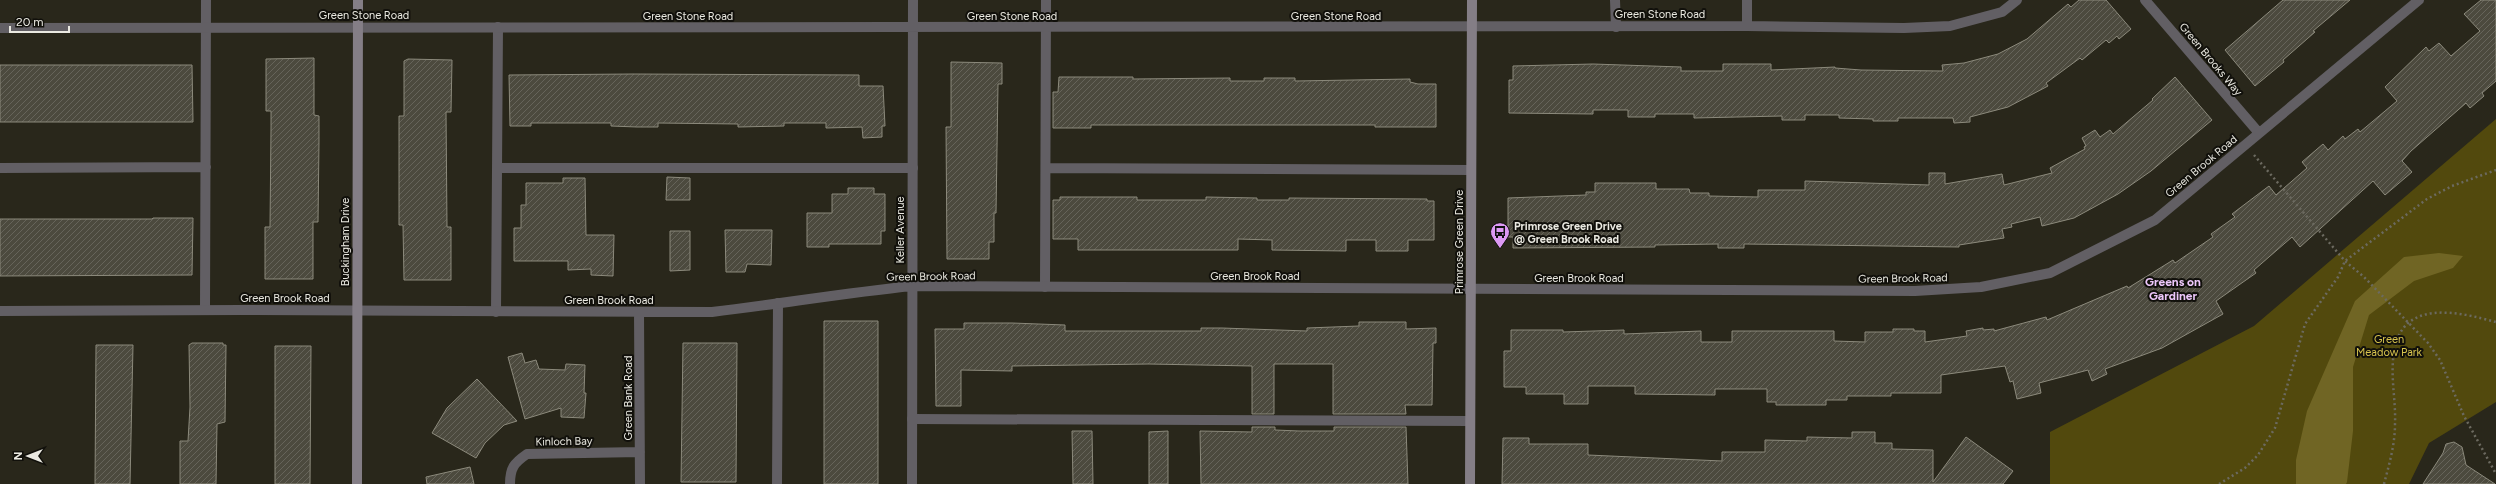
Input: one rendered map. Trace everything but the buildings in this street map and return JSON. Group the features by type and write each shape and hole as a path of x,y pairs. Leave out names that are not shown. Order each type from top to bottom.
{"street":[{"path":"205,310 206,0"},
{"name":"Buckingham Drive","path":"357,484 358,0"},
{"name":"Keller Avenue","path":"912,484 913,0"},
{"path":"1045,287 1047,168 1046,0"},
{"name":"Primrose Green Drive","path":"1470,484 1472,0"},
{"path":"1615,0 1616,27"},
{"path":"1747,0 1747,26"},
{"name":"Green Stone Road","path":"0,28 1472,28 1747,26 1904,28 1950,26 2002,12 2017,0"},
{"name":"Green Brooks Way","path":"2146,0 2259,133"},
{"name":"Green Brook Road","path":"0,311 357,310 496,312 712,312 838,294 912,286 1915,291 1981,287 2050,273 2155,220 2419,0"},
{"path":"496,312 498,28"},
{"path":"0,168 206,167"},
{"path":"498,168 913,168"},
{"path":"1047,168 1471,170"},
{"path":"777,484 778,303"},
{"name":"Green Bank Road","path":"639,312 640,484"},
{"path":"912,419 1470,421"},
{"name":"Kinloch Bay","path":"510,484 510,472 514,463 527,454 640,452"}],"path":[{"path":"2245,145 2345,261 2364,277 2428,343 2440,360 2464,416 2496,474"},
{"path":"2219,484 2245,468 2258,455 2275,428 2305,324 2338,277 2345,261 2427,199 2452,186 2496,170"},
{"path":"2384,484 2391,458 2395,425 2394,352 2399,332 2409,322 2423,314 2444,311 2469,314 2496,322"}],"green space":[{"name":"Green Meadow Park","path":"2496,119 2496,402 2429,443 2409,484 2050,484 2050,432 2254,326"}],"shaded area":[{"path":"2439,253 2463,256 2453,268 2414,281 2369,315 2353,367 2353,431 2346,484 2296,484 2296,460 2307,411 2355,301 2404,257"}],"place":[{"name":"Primrose Green Drive @ Green Brook Road","path":"1500,249"}],"district":[{"name":"Greens on Gardiner","path":"2173,289"}]}
